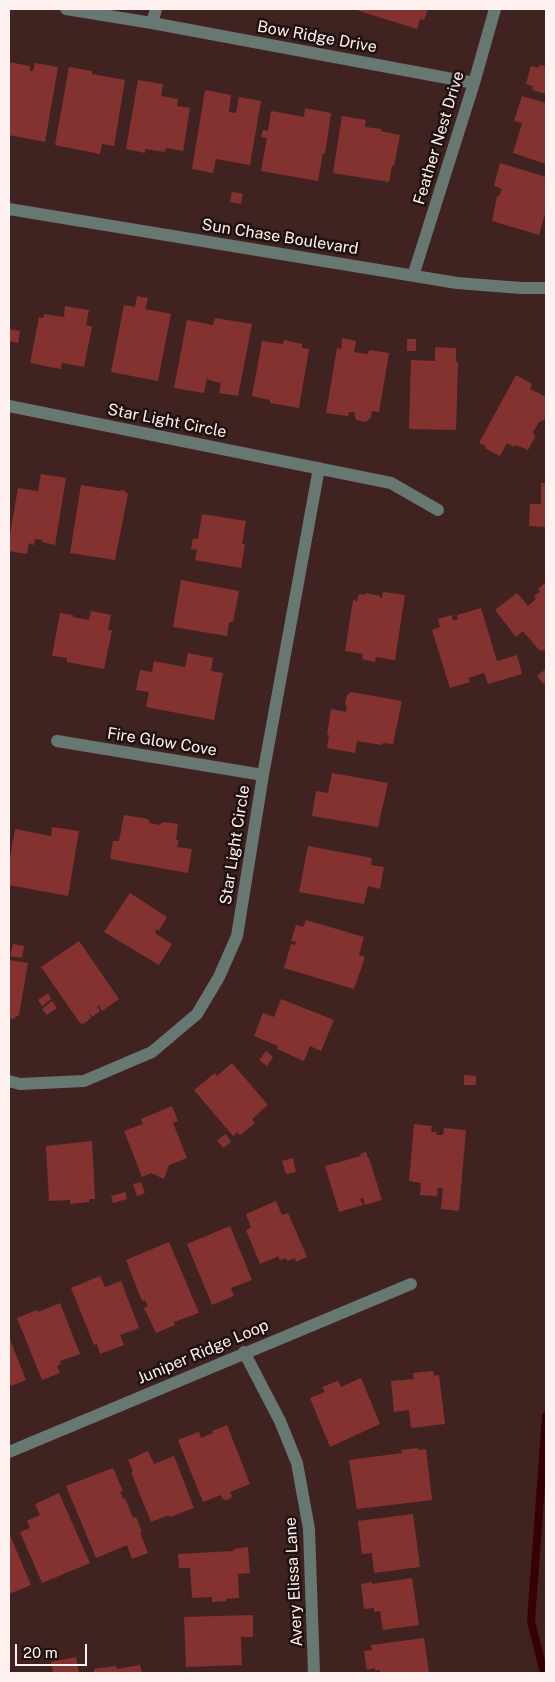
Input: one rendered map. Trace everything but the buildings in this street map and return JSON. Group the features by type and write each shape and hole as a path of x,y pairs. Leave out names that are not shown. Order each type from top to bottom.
{"street":[{"name":"Bow Ridge Drive","path":"66,9 474,82"},
{"path":"152,23 156,9"},
{"name":"Feather Nest Drive","path":"413,276 495,9"},
{"name":"Sun Chase Boulevard","path":"9,209 457,283 546,288"},
{"name":"Star Light Circle","path":"9,406 391,483 438,510"},
{"name":"Star Light Circle","path":"9,1081 20,1084 84,1081 152,1052 197,1014 219,977 237,936 263,775 319,468"},
{"name":"Fire Glow Cove","path":"57,741 263,775"},
{"name":"Juniper Ridge Loop","path":"9,1452 244,1352 411,1284"},
{"name":"Avery Elissa Lane","path":"244,1352 280,1421 297,1463 309,1529 314,1673"}],"waterway":[{"path":"544,1673 531,1621 546,1416"}]}
